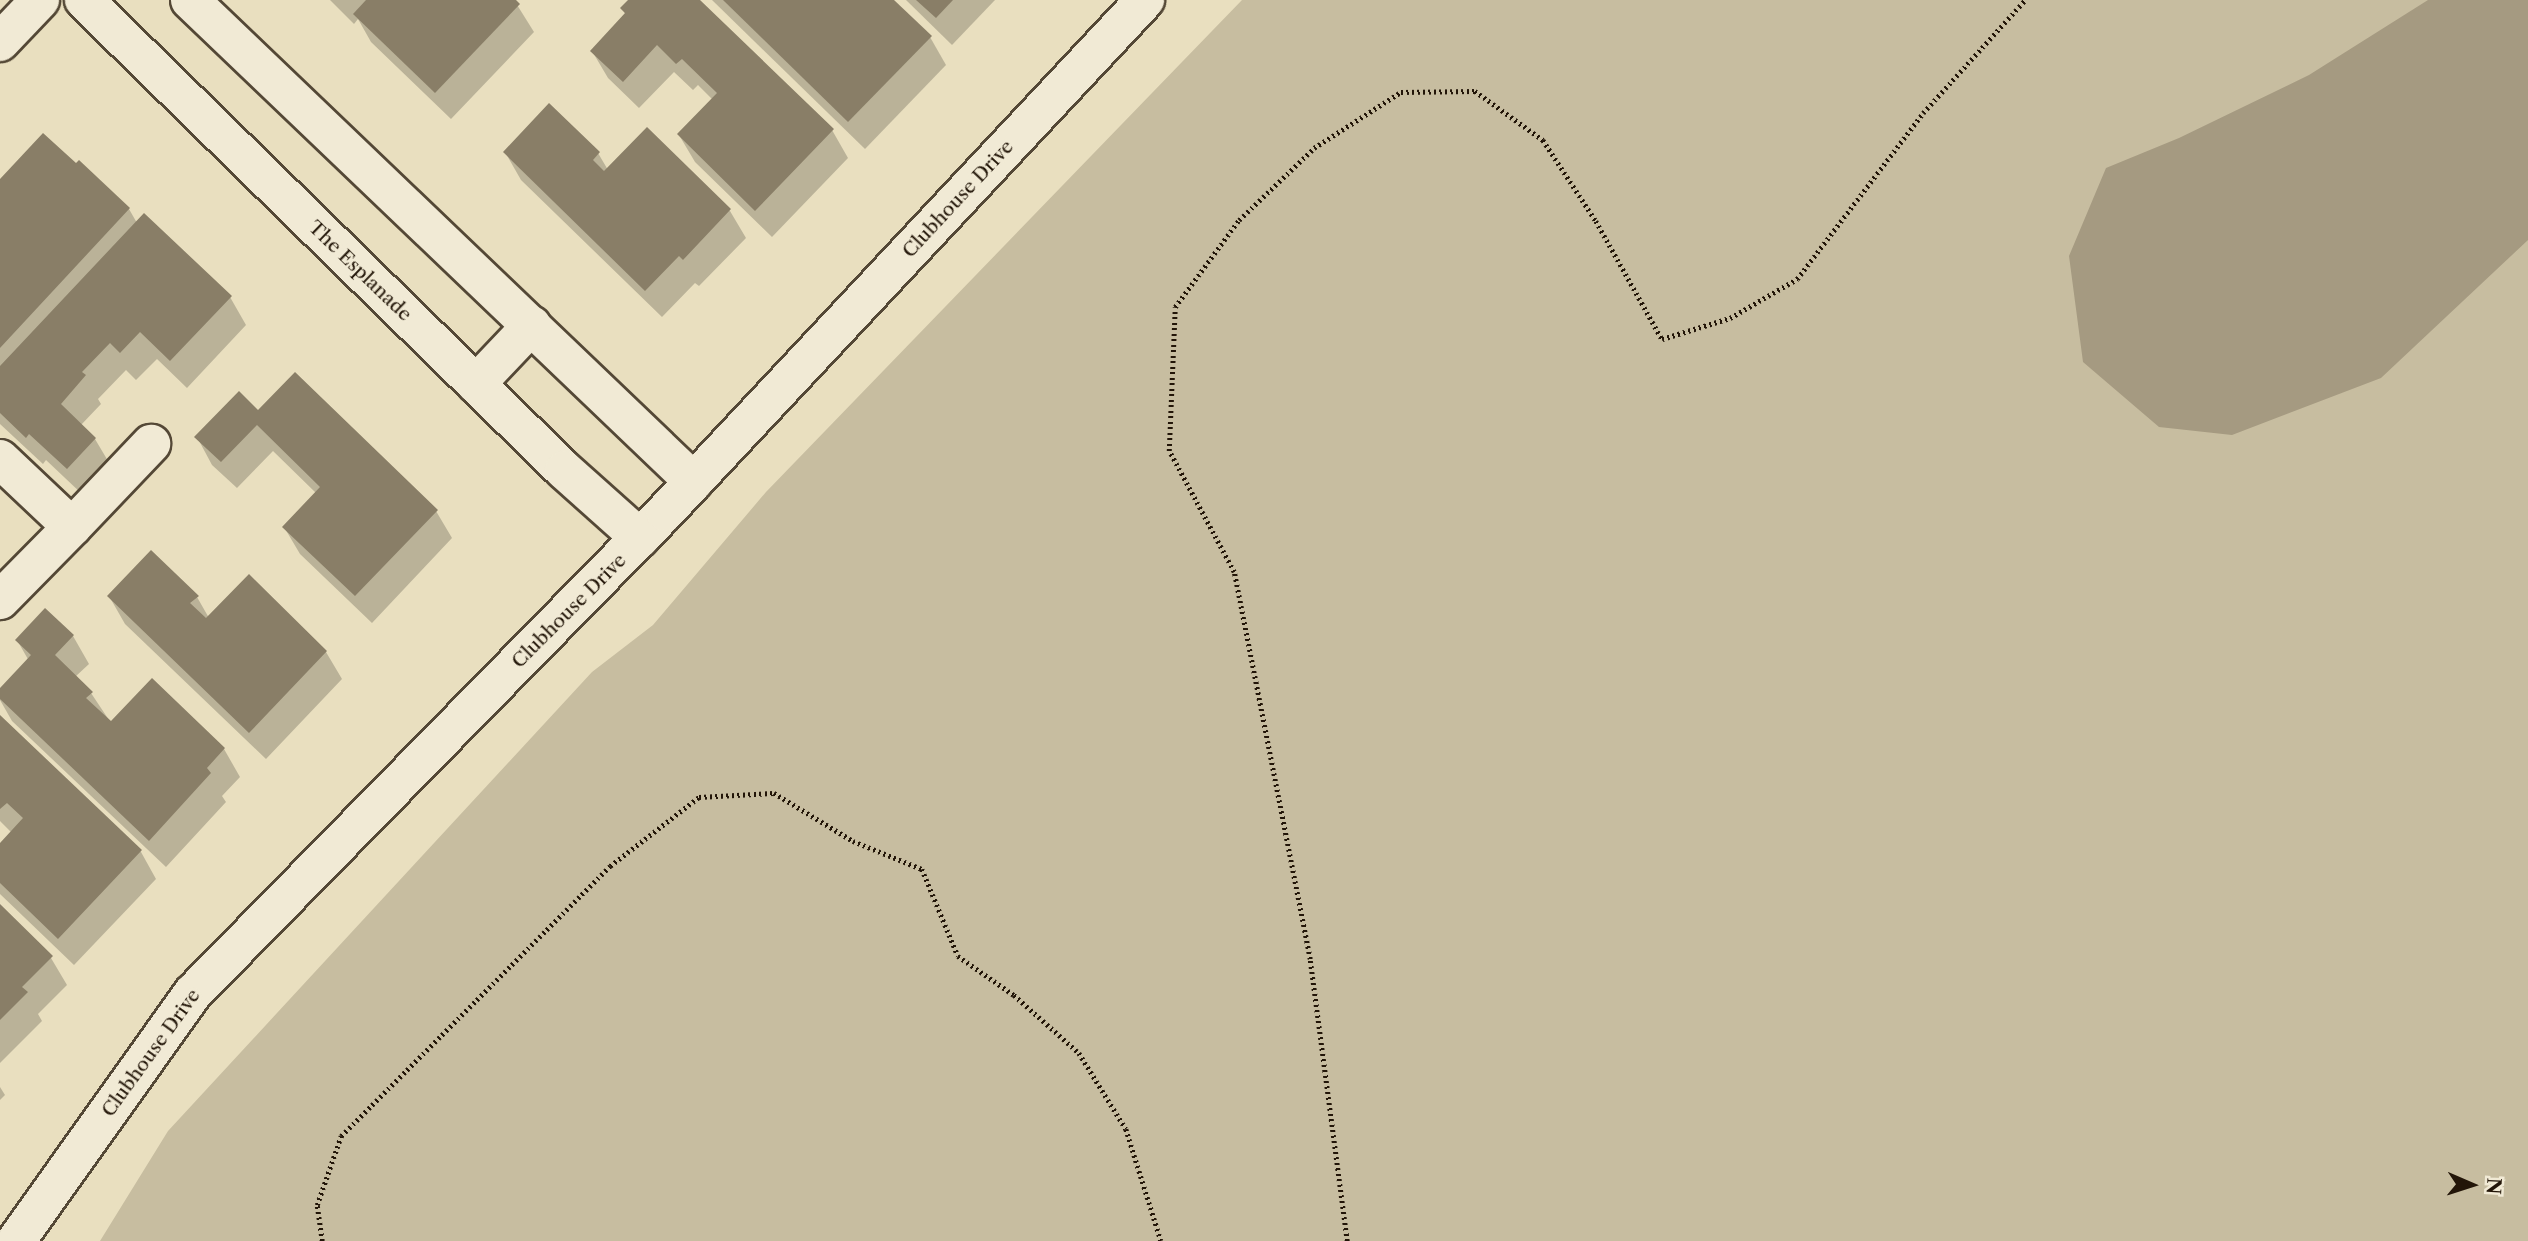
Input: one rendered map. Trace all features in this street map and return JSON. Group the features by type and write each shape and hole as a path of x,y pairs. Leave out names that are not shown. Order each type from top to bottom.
{"street":[{"path":"0,42 40,0"},
{"name":"The Esplanade","path":"84,0 476,384 640,538"},
{"path":"190,0 694,482"},
{"name":"Clubhouse Drive","path":"16,1241 193,993 694,482 1145,0"},
{"path":"476,384 532,325"},
{"path":"0,600 151,444"},
{"path":"0,459 72,527"}],"path":[{"path":"1347,1241 1310,959 1234,572 1169,451 1175,307 1240,220 1314,148 1401,92 1475,92 1543,140 1596,221 1662,339 1730,317 1797,279 1923,113 2025,0"},
{"path":"322,1241 317,1205 341,1136 610,866 699,797 774,793 853,841 922,869 958,956 1014,995 1079,1053 1126,1129 1161,1241"}],"shaded area":[{"path":"1242,0 2528,0 2528,1241 100,1241 168,1131 592,672 653,625 766,492"},
{"path":"2428,0 2528,0 2528,240 2381,378 2232,435 2159,427 2083,362 2069,256 2106,168 2179,138 2309,75"}],"building":[{"path":"366,0 516,0 520,4 435,93 353,14"},
{"path":"628,0 700,0 834,129 755,211 677,134 717,93 682,59 676,64 657,45 623,82 590,51 625,13 620,8"},
{"path":"723,0 894,0 932,36 848,122"},
{"path":"916,0 953,0 936,18"},
{"path":"549,103 600,152 593,160 604,171 647,127 731,209 683,260 679,256 645,291 503,152"},
{"path":"43,133 76,163 79,160 130,208 0,348 0,179"},
{"path":"144,213 232,296 170,361 140,332 120,353 110,343 82,372 86,375 61,404 96,438 67,469 29,434 26,438 0,413 0,366"},
{"path":"295,372 438,510 355,596 282,527 320,487 257,425 221,462 194,437 239,391 258,410"},
{"path":"151,550 199,596 190,603 206,618 249,574 327,651 249,733 107,596"},
{"path":"45,608 74,635 55,655 93,692 86,698 111,721 152,678 225,748 207,768 211,773 149,841 0,699 0,688 31,655 15,640"},
{"path":"0,715 142,850 58,939 0,883 0,843 23,818 7,803 0,809"},
{"path":"0,904 53,956 22,987 28,992 0,1020"}]}
